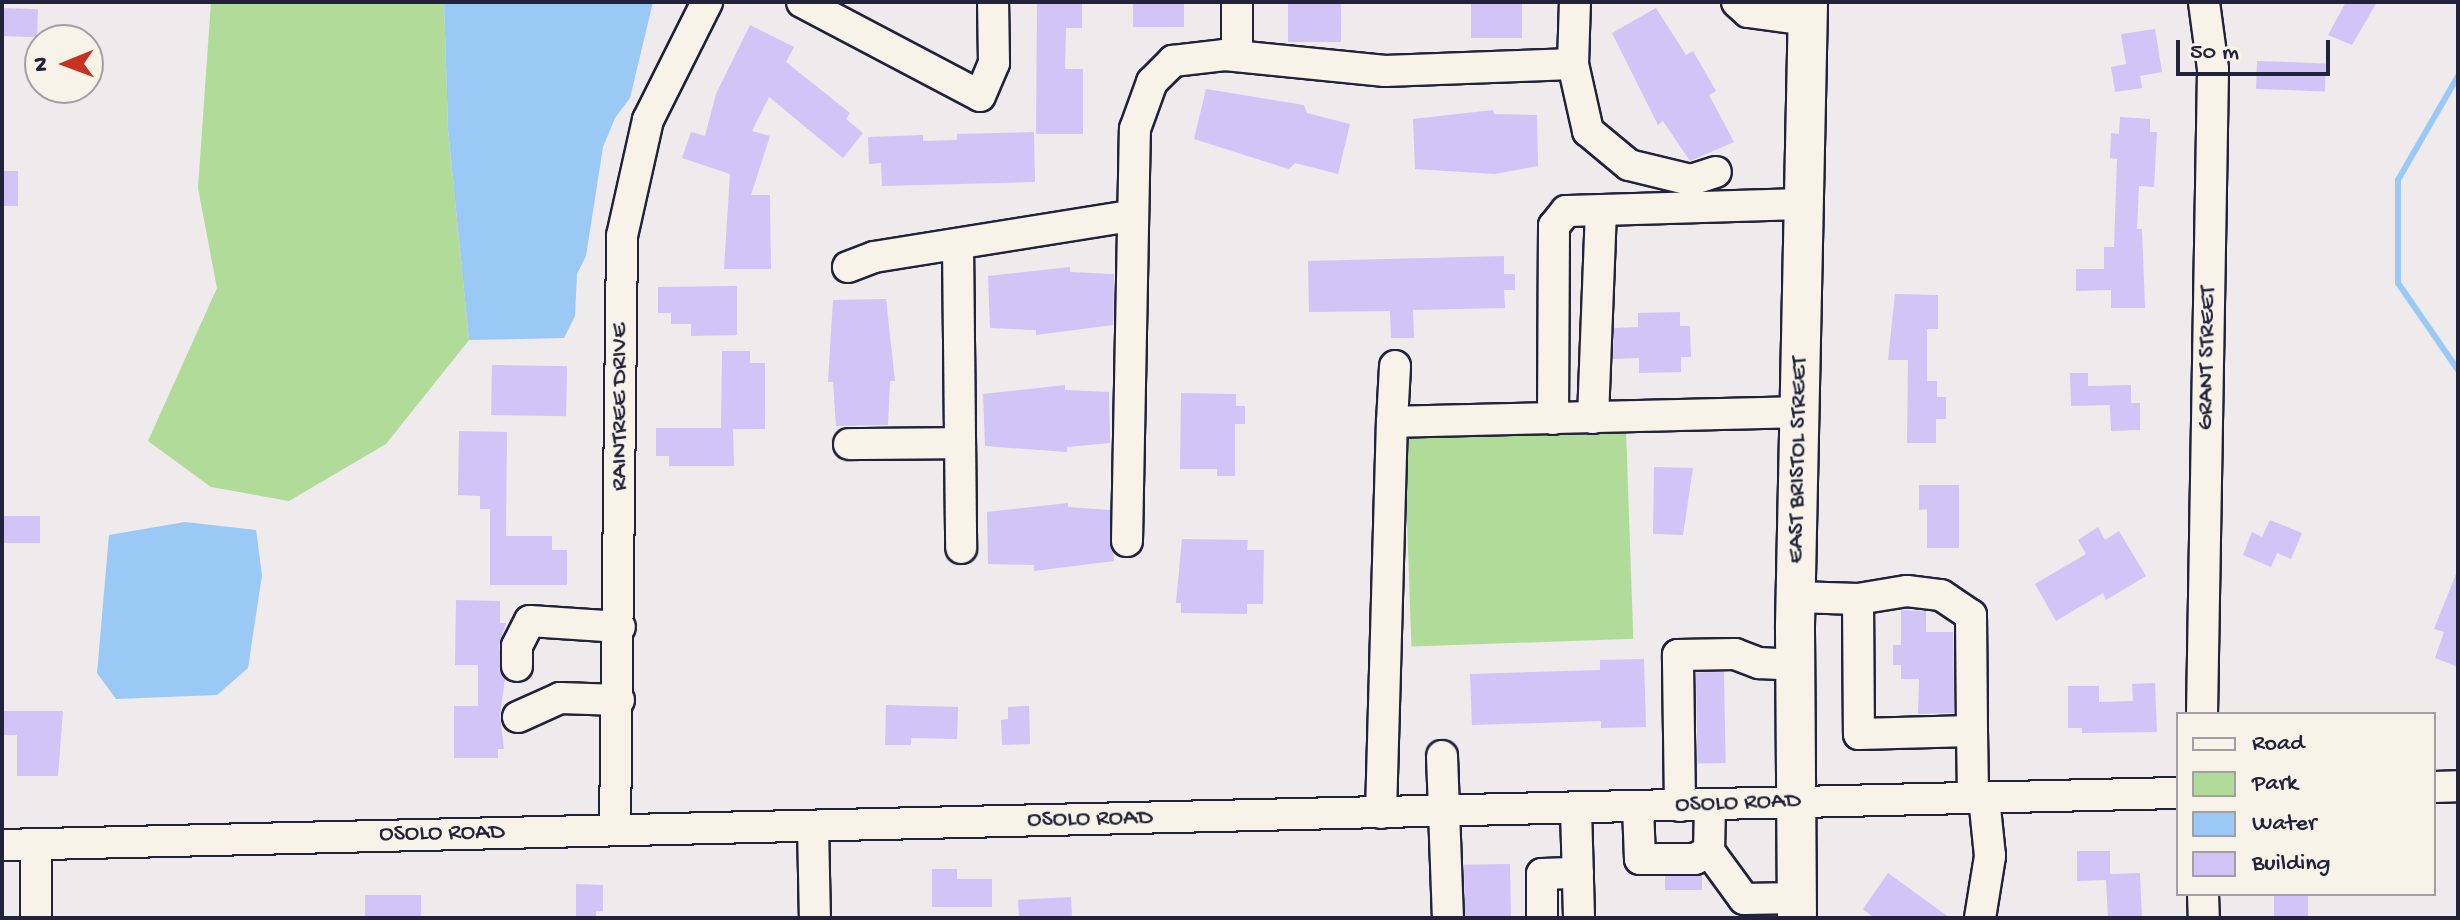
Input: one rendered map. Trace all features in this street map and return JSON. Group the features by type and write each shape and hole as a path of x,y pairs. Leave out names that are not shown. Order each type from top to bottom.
{"main road":[{"name":"EAST BRISTOL STREET","path":"1797,908 1795,665 1808,11"}],"street":[{"name":"RAINTREE DRIVE","path":"615,830 620,627 622,236 648,120 707,2"},
{"path":"802,2 980,96 994,63 993,2"},
{"path":"1237,2 1237,55"},
{"path":"1575,2 1573,64 1588,131 1629,165 1691,180 1716,172"},
{"path":"1737,2 1748,12 1808,11"},
{"name":"GRANT STREET","path":"2202,712 2213,69 2204,2"},
{"path":"1127,541 1135,129 1152,82 1173,61 1237,55 1385,71 1573,64"},
{"path":"1553,419 1554,226 1566,211 1804,204"},
{"path":"1593,418 1601,210"},
{"path":"848,267 874,257 1131,216"},
{"path":"958,244 961,548"},
{"path":"1381,813 1395,366"},
{"path":"1392,422 1800,412"},
{"path":"849,444 960,443"},
{"path":"1796,597 1858,599 1907,591 1941,595 1971,615 1972,731 1979,798 1990,856 1980,918"},
{"path":"1858,599 1859,734 1972,731"},
{"path":"517,666 517,646 530,621 620,627"},
{"path":"1795,665 1759,663 1735,654 1678,655 1695,806 1709,851 1744,908 1797,908"},
{"path":"518,717 560,698 619,700"},
{"path":"1442,756 1448,918"},
{"path":"2436,787 2458,786"},
{"name":"OSOLO ROAD","path":"2,845 2176,793"},
{"path":"1638,807 1640,859 1695,859 1709,851"},
{"path":"1576,809 1579,918"},
{"path":"813,826 815,918"},
{"path":"36,844 36,918"},
{"path":"1542,918 1542,874 1578,873"},
{"path":"2203,896 2204,918"}],"green space":[{"path":"211,2 444,2 448,129 469,340 386,444 289,501 211,487 148,441 217,288 198,188"},
{"path":"1626,430 1633,639 1411,647 1404,438"}],"water":[{"path":"444,2 653,2 630,98 615,118 603,147 586,256 577,274 575,316 564,338 469,340 448,129"},
{"path":"185,522 256,530 262,575 248,668 217,695 116,699 97,673 109,535"}],"building":[{"path":"1037,2 1082,2 1082,28 1066,28 1065,69 1083,69 1083,134 1036,134"},
{"path":"1133,2 1184,2 1184,27 1133,27"},
{"path":"1288,2 1341,2 1341,42 1288,42"},
{"path":"1471,2 1522,2 1522,38 1471,38"},
{"path":"2346,2 2377,2 2352,45 2328,35"},
{"path":"2,8 38,9 37,24 24,24 24,37 2,36"},
{"path":"1656,8 1686,55 1693,51 1716,91 1709,95 1734,142 1690,161 1663,121 1658,125 1612,33"},
{"path":"750,25 794,47 786,62 850,113 846,119 863,133 843,158 769,97 752,131 770,136 751,195 770,195 771,269 724,269 730,174 682,158 691,132 705,136 716,94"},
{"path":"2155,29 2162,72 2140,76 2142,88 2115,92 2111,67 2126,64 2121,34"},
{"path":"2257,61 2326,63 2325,91 2256,89"},
{"path":"1206,89 1304,105 1307,113 1350,124 1338,174 1295,163 1289,169 1194,139"},
{"path":"1493,110 1494,114 1537,115 1538,166 1495,174 1415,169 1413,119"},
{"path":"2120,117 2150,119 2150,132 2157,132 2154,187 2139,186 2137,229 2142,229 2145,308 2111,308 2111,290 2076,291 2076,269 2104,269 2104,247 2114,247 2117,159 2110,158 2111,133 2119,134"},
{"path":"1034,132 1035,182 882,186 881,163 869,164 868,137 923,135 923,141 957,140 957,134"},
{"path":"2,171 18,171 18,206 2,206"},
{"path":"1504,256 1504,274 1515,274 1515,290 1504,290 1505,308 1413,310 1414,338 1391,338 1390,311 1309,312 1308,261"},
{"path":"1070,267 1070,272 1114,274 1113,325 1036,335 1036,330 990,328 988,276"},
{"path":"737,286 737,335 691,336 691,324 671,324 671,313 658,313 658,287"},
{"path":"1895,294 1938,295 1938,329 1927,329 1927,381 1937,381 1937,397 1946,397 1946,419 1936,419 1936,443 1907,443 1908,360 1888,360"},
{"path":"886,299 895,381 890,381 888,425 836,426 833,382 828,382 833,300"},
{"path":"1680,312 1680,326 1690,326 1691,357 1681,357 1681,372 1639,373 1639,358 1613,359 1614,328 1638,327 1638,313"},
{"path":"722,351 750,351 750,363 765,363 765,429 733,429 734,466 669,466 669,456 656,456 656,428 721,428"},
{"path":"492,365 567,366 566,416 491,415"},
{"path":"2070,373 2088,373 2088,386 2131,385 2131,403 2140,403 2140,430 2111,431 2110,405 2071,406"},
{"path":"1065,385 1065,390 1109,392 1110,443 1067,447 1067,452 985,446 983,394"},
{"path":"1181,393 1236,394 1236,406 1245,406 1245,424 1235,424 1235,476 1217,476 1217,469 1180,469"},
{"path":"459,431 507,432 506,536 552,536 552,550 567,550 567,585 490,585 490,509 480,509 480,496 458,495"},
{"path":"1654,467 1693,468 1683,535 1653,534"},
{"path":"1919,485 1959,485 1959,548 1927,548 1927,509 1919,510"},
{"path":"1068,503 1068,507 1110,510 1114,561 1034,571 1034,565 988,564 987,512"},
{"path":"2,516 40,516 40,543 2,543"},
{"path":"2270,520 2302,533 2291,559 2277,553 2271,567 2243,555 2252,532 2262,537"},
{"path":"2098,527 2105,540 2119,531 2146,576 2106,600 2103,593 2056,621 2035,584 2086,554 2078,540"},
{"path":"1182,539 1248,540 1247,550 1264,550 1263,604 1247,604 1247,614 1181,613 1181,603 1176,603"},
{"path":"2458,569 2458,667 2435,658 2444,632 2434,629"},
{"path":"456,600 500,601 500,623 506,623 499,646 505,678 500,716 504,749 498,749 498,758 454,758 454,706 478,706 478,665 455,665"},
{"path":"1901,610 1926,611 1926,632 1953,632 1954,713 1918,714 1919,679 1901,679 1901,665 1893,665 1893,645 1901,645"},
{"path":"1644,659 1646,727 1601,728 1601,721 1472,725 1470,674 1600,670 1600,660"},
{"path":"1696,672 1724,672 1726,763 1698,763"},
{"path":"2155,683 2157,732 2082,733 2082,728 2068,728 2068,686 2099,686 2099,702 2133,701 2132,684"},
{"path":"886,705 958,707 957,739 911,738 911,745 885,745"},
{"path":"1029,706 1030,744 1002,745 1001,720 1008,719 1008,707"},
{"path":"2,711 63,711 58,776 17,776 17,735 2,735"},
{"path":"2077,851 2110,851 2110,874 2140,873 2142,918 2108,918 2106,880 2077,881"},
{"path":"1510,864 1511,918 1465,918 1464,865"},
{"path":"932,869 957,869 957,879 992,879 992,907 932,907"},
{"path":"1888,873 1950,918 1874,918 1863,909"},
{"path":"1665,875 1702,875 1702,890 1665,890"},
{"path":"576,884 603,885 603,911 596,911 596,918 576,918"},
{"path":"365,895 421,895 421,918 365,918"},
{"path":"2274,896 2308,896 2308,918 2274,918"},
{"path":"1071,897 1072,918 1019,918 1018,900"}],"waterway":[{"path":"2458,76 2398,180 2398,283 2458,370"}]}
